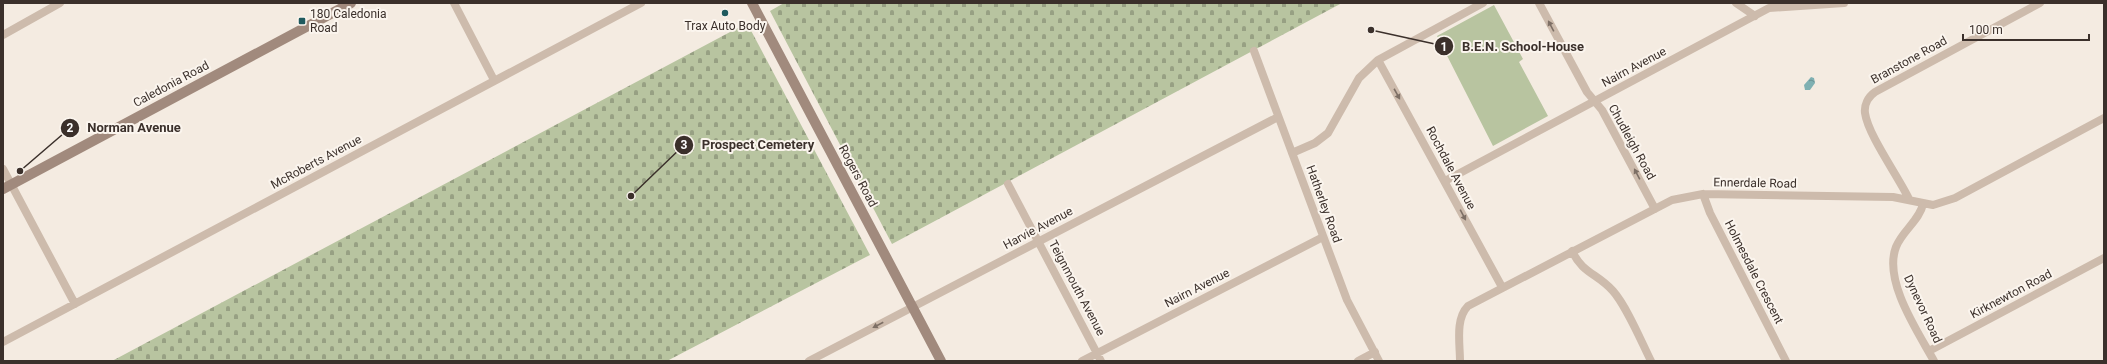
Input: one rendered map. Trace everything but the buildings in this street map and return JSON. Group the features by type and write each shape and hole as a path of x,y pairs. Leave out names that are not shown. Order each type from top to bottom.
{"street":[{"path":"3,34 60,3"},
{"name":"Caledonia Road","path":"7,187 351,3"},
{"path":"454,3 494,80"},
{"name":"McRoberts Avenue","path":"3,342 641,3"},
{"name":"Rogers Road","path":"752,3 941,361"},
{"path":"1292,153 1315,143 1328,133 1359,78 1378,60 1483,3"},
{"name":"Chudleigh Road","path":"1539,3 1594,102 1602,110 1655,209"},
{"path":"1736,3 1755,16"},
{"name":"Nairn Avenue","path":"1445,181 1769,8 1780,6 1844,3"},
{"name":"Branstone Road","path":"1909,199 1871,130 1865,113 1868,99 1875,92 2040,3"},
{"name":"Hatherley Road","path":"1254,52 1347,300 1379,361"},
{"name":"Rochdale Avenue","path":"1378,60 1502,287"},
{"name":"Harvie Avenue","path":"809,361 1278,117"},
{"name":"Ennerdale Road","path":"1460,361 1459,326 1464,310 1474,302 1681,197 1703,194 1909,199 1923,204 1936,205 1955,198 2104,118"},
{"path":"3,169 7,187 75,304"},
{"name":"Teignmouth Avenue","path":"1008,184 1101,361"},
{"name":"Holmesdale Crescent","path":"1703,194 1710,213 1786,361"},
{"name":"Dynevor Road","path":"1923,204 1920,214 1902,234 1896,248 1893,266 1900,294 1934,361"},
{"name":"Nairn Avenue","path":"1082,361 1323,237"},
{"path":"1572,251 1584,270 1599,278 1616,294 1651,361"},
{"name":"Kirknewton Road","path":"1929,351 2104,258"},
{"path":"1358,361 1375,352"}],"green space":[{"path":"784,3 1342,3 892,244 770,11"},
{"path":"1494,5 1523,59 1519,62 1548,116 1493,146 1437,36"},
{"path":"747,23 870,255 667,361 112,361"}],"water":[{"path":"1811,77 1814,78 1815,83 1810,90 1805,90 1804,85"}],"place":[{"name":"Trax Auto Body","path":"725,13"},
{"name":"180 Caledonia Road","path":"302,21"},
{"name":"B.E.N. School-House","path":"1371,30"},
{"name":"Norman Avenue","path":"20,171"},
{"name":"Prospect Cemetery","path":"631,196"}]}
